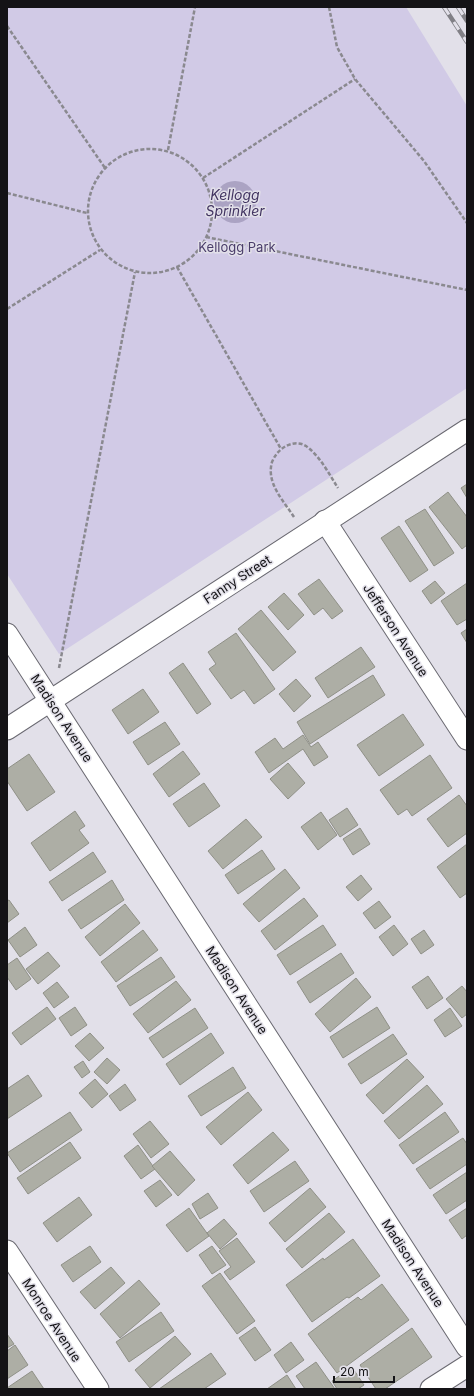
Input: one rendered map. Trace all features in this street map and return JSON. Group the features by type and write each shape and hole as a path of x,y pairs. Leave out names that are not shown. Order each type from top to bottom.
{"street":[{"name":"Fanny Street","path":"7,729 467,430"},
{"name":"Jefferson Avenue","path":"326,521 467,739"},
{"name":"Madison Avenue","path":"7,634 467,1347"},
{"name":"Monroe Avenue","path":"7,1251 98,1389"},
{"path":"431,1389 467,1366"}],"path":[{"path":"168,150 195,7"},
{"path":"329,7 337,47 355,79 424,161 467,223"},
{"path":"7,26 105,168"},
{"path":"203,178 355,79"},
{"path":"148,148 168,150 187,160 203,178 210,195 212,216 206,237 194,255 177,267 156,273 135,272 115,263 100,250 91,232 87,213 89,193 98,176 105,168 112,161 129,151 148,148"},
{"path":"7,193 87,213"},
{"path":"206,237 467,290"},
{"path":"7,309 100,250"},
{"path":"177,267 281,449"},
{"path":"59,668 135,272"},
{"path":"294,517 276,489 270,475 274,456 281,449 297,443 305,445 317,456 338,488"}],"green space":[{"name":"Kellogg Park","path":"7,7 406,7 467,106 467,388 59,654 7,574"}],"water":[{"name":"Kellogg Sprinkler","path":"235,181 250,187 256,202 250,217 235,223 220,217 214,202 220,187"}],"building":[{"path":"467,484 467,498 461,488"},
{"path":"448,492 467,517 467,545 462,549 429,507"},
{"path":"425,509 454,553 434,566 405,521"},
{"path":"399,526 428,570 410,582 381,538"},
{"path":"319,579 343,611 332,619 323,608 314,615 298,594"},
{"path":"435,581 445,593 431,604 422,591"},
{"path":"467,583 467,619 457,625 441,601"},
{"path":"284,593 304,615 288,630 268,607"},
{"path":"261,610 296,652 273,671 238,629"},
{"path":"467,629 467,643 461,633"},
{"path":"236,633 275,689 254,704 244,690 231,699 209,669 216,664 208,652"},
{"path":"361,647 375,667 328,698 315,678"},
{"path":"183,663 211,704 197,714 169,673"},
{"path":"373,675 385,695 310,744 297,722"},
{"path":"296,679 311,696 294,712 279,694"},
{"path":"143,689 159,712 128,734 112,710"},
{"path":"403,714 424,745 379,776 357,745"},
{"path":"165,722 180,744 148,765 133,742"},
{"path":"303,735 311,747 318,742 328,757 314,766 303,749 269,773 255,752 275,738 283,749"},
{"path":"183,751 200,774 169,797 153,774"},
{"path":"29,754 55,792 27,811 7,781 7,769"},
{"path":"430,755 452,788 412,816 407,809 398,815 380,790"},
{"path":"288,763 305,783 288,799 270,779"},
{"path":"204,783 220,806 189,827 173,804"},
{"path":"459,795 467,806 467,833 448,847 427,819"},
{"path":"347,808 358,825 340,837 329,820"},
{"path":"75,811 85,826 79,830 89,843 50,871 31,843"},
{"path":"321,812 337,835 318,850 301,827"},
{"path":"246,819 262,837 223,869 208,851"},
{"path":"360,828 370,844 353,855 343,839"},
{"path":"467,844 467,893 460,898 437,867"},
{"path":"262,850 275,869 238,894 225,875"},
{"path":"93,852 106,872 62,901 49,882"},
{"path":"285,869 300,888 259,922 243,904"},
{"path":"361,875 372,889 358,901 346,887"},
{"path":"112,880 124,900 81,929 68,910"},
{"path":"304,898 318,916 275,950 261,931"},
{"path":"9,900 19,914 7,923 7,901"},
{"path":"379,901 391,917 375,929 363,913"},
{"path":"125,904 140,923 100,956 85,937"},
{"path":"323,925 336,945 290,975 277,955"},
{"path":"394,925 408,944 393,956 379,937"},
{"path":"25,927 37,945 20,957 8,940"},
{"path":"143,930 158,950 116,982 101,962"},
{"path":"424,930 434,945 421,954 411,939"},
{"path":"48,952 60,966 38,984 26,969"},
{"path":"341,953 354,973 310,1003 297,982"},
{"path":"161,957 175,977 130,1006 117,986"},
{"path":"17,958 31,979 16,990 7,977 7,965"},
{"path":"428,976 443,998 427,1009 412,987"},
{"path":"356,978 371,997 330,1032 315,1014"},
{"path":"176,981 191,1000 148,1033 133,1014"},
{"path":"57,982 69,997 54,1008 43,993"},
{"path":"462,986 467,992 467,1014 462,1018 446,999"},
{"path":"47,1007 56,1019 21,1045 12,1033"},
{"path":"75,1007 87,1025 71,1036 59,1018"},
{"path":"377,1007 390,1028 343,1058 330,1037"},
{"path":"195,1008 208,1028 163,1058 149,1038"},
{"path":"450,1008 462,1026 445,1037 434,1020"},
{"path":"90,1033 104,1048 89,1061 75,1046"},
{"path":"211,1033 224,1053 180,1085 166,1064"},
{"path":"393,1034 407,1054 361,1084 348,1064"},
{"path":"107,1058 120,1070 107,1084 94,1072"},
{"path":"407,1059 424,1077 383,1114 366,1095"},
{"path":"83,1061 90,1072 82,1078 74,1067"},
{"path":"233,1067 246,1088 201,1116 188,1096"},
{"path":"28,1075 42,1096 7,1119 7,1089"},
{"path":"95,1079 108,1094 92,1108 79,1093"},
{"path":"125,1084 136,1100 120,1111 109,1096"},
{"path":"427,1085 443,1104 399,1139 384,1121"},
{"path":"248,1092 262,1110 221,1145 206,1127"},
{"path":"70,1112 82,1130 20,1172 7,1153"},
{"path":"445,1112 459,1132 413,1164 399,1145"},
{"path":"150,1121 169,1144 151,1158 133,1134"},
{"path":"273,1132 289,1150 248,1184 233,1165"},
{"path":"463,1138 467,1144 467,1164 430,1189 416,1169"},
{"path":"70,1142 81,1158 28,1194 17,1178"},
{"path":"138,1145 155,1169 141,1179 124,1156"},
{"path":"170,1151 195,1180 178,1196 152,1166"},
{"path":"295,1161 309,1181 264,1212 250,1191"},
{"path":"467,1172 467,1200 446,1214 433,1195"},
{"path":"160,1180 172,1195 156,1207 144,1191"},
{"path":"310,1188 326,1207 285,1242 269,1223"},
{"path":"208,1193 218,1208 200,1219 192,1204"},
{"path":"79,1197 92,1215 57,1242 43,1223"},
{"path":"189,1208 209,1236 187,1252 166,1225"},
{"path":"467,1208 467,1235 462,1239 449,1220"},
{"path":"329,1213 345,1232 302,1268 286,1249"},
{"path":"224,1219 237,1234 220,1249 207,1233"},
{"path":"237,1238 255,1262 230,1280 224,1272 231,1267 219,1251"},
{"path":"353,1239 380,1276 312,1322 286,1285 323,1258 324,1260"},
{"path":"90,1246 101,1262 73,1282 61,1265"},
{"path":"212,1246 226,1265 212,1274 199,1255"},
{"path":"111,1267 125,1283 95,1309 80,1292"},
{"path":"220,1273 255,1321 237,1334 202,1286"},
{"path":"139,1280 160,1304 120,1338 100,1314"},
{"path":"382,1284 409,1320 337,1373 308,1334 358,1297 361,1300"},
{"path":"161,1312 174,1331 129,1362 116,1342"},
{"path":"255,1327 271,1350 255,1361 239,1338"},
{"path":"412,1328 432,1357 385,1389 376,1389 360,1365"},
{"path":"7,1334 14,1344 7,1348"},
{"path":"175,1336 191,1354 150,1388 135,1370"},
{"path":"291,1342 304,1360 286,1373 274,1355"},
{"path":"15,1345 28,1365 7,1379 7,1351"},
{"path":"211,1353 226,1374 204,1389 159,1389"},
{"path":"316,1362 335,1389 305,1389 296,1376"},
{"path":"352,1367 364,1385 358,1389 337,1389 332,1381"},
{"path":"32,1371 44,1389 7,1389 7,1388"},
{"path":"287,1375 296,1389 267,1389"}],"railway":[{"path":"444,7 467,42"},
{"path":"458,7 467,21"}]}
